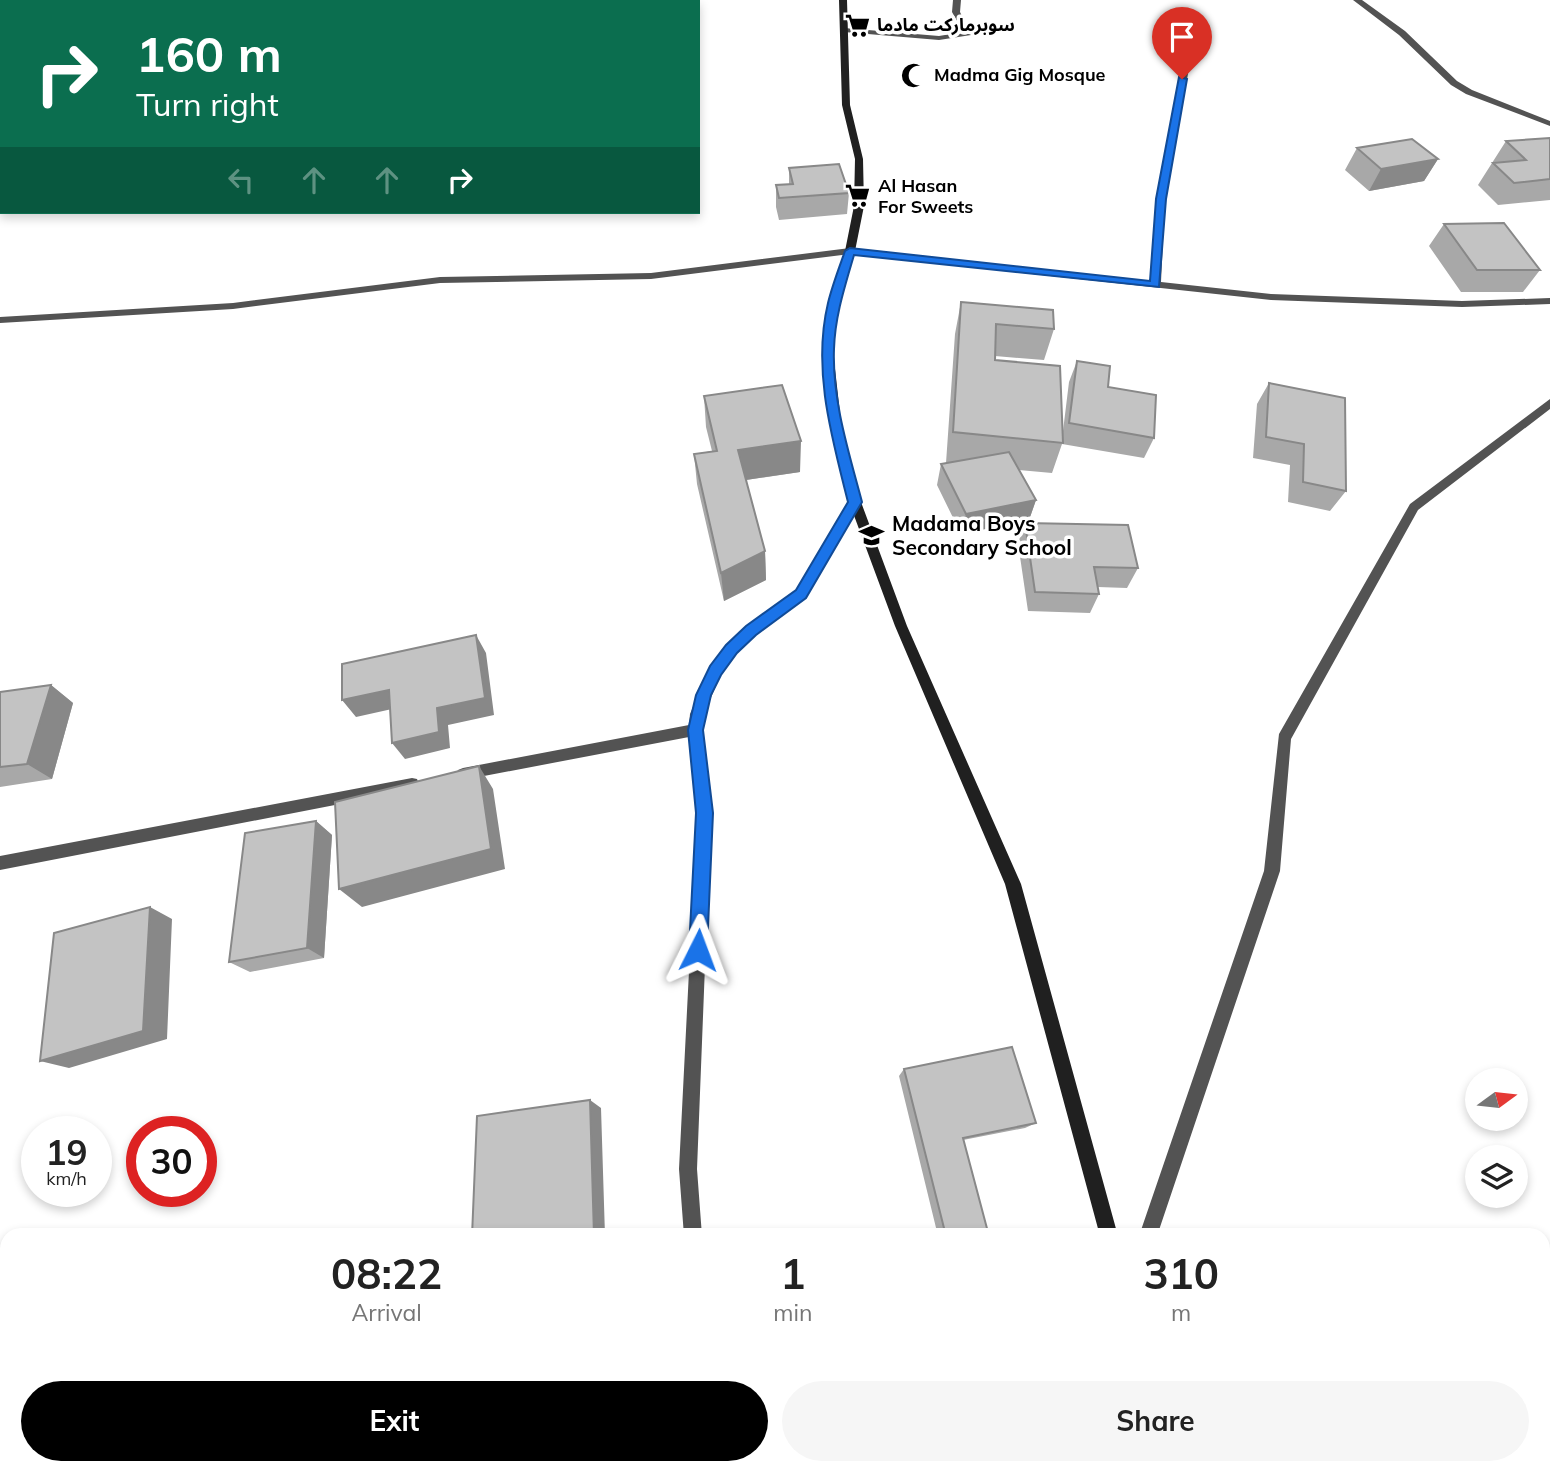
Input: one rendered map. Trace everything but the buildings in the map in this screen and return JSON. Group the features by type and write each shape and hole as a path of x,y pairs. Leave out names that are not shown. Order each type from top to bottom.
{"street":[{"path":"843,0 846,105 859,159 859,206 850,251 833,304 828,351 835,422 855,502 901,626 1013,884 1107,1228"},
{"path":"844,30 939,38 968,33 956,12 957,0"},
{"path":"1357,0 1402,33 1454,83 1469,92 1550,124"},
{"path":"1156,285 1161,199 1186,63"},
{"path":"0,320 233,306 440,280 651,276 850,251 1271,297 1462,304 1550,301"},
{"path":"1150,1228 1272,871 1284,738 1414,507 1550,403"},
{"path":"692,1228 688,1169 704,813 695,730 703,695 715,671 731,649 751,630 801,594 855,502"},
{"path":"0,863 695,730"}],"place":[{"name":"سوبرماركت مادما","path":"857,25"},
{"name":"Madma Gig Mosque","path":"914,75"},
{"name":"Al Hasan For Sweets","path":"858,196"},
{"name":"Madama Boys Secondary School","path":"872,536"}],"route":[{"path":"698,950 704,813 695,730 703,695 715,671 731,649 751,630 801,594 855,502 835,422 828,351 833,304 850,251 965,266 1156,285 1161,199 1182,79"}]}
